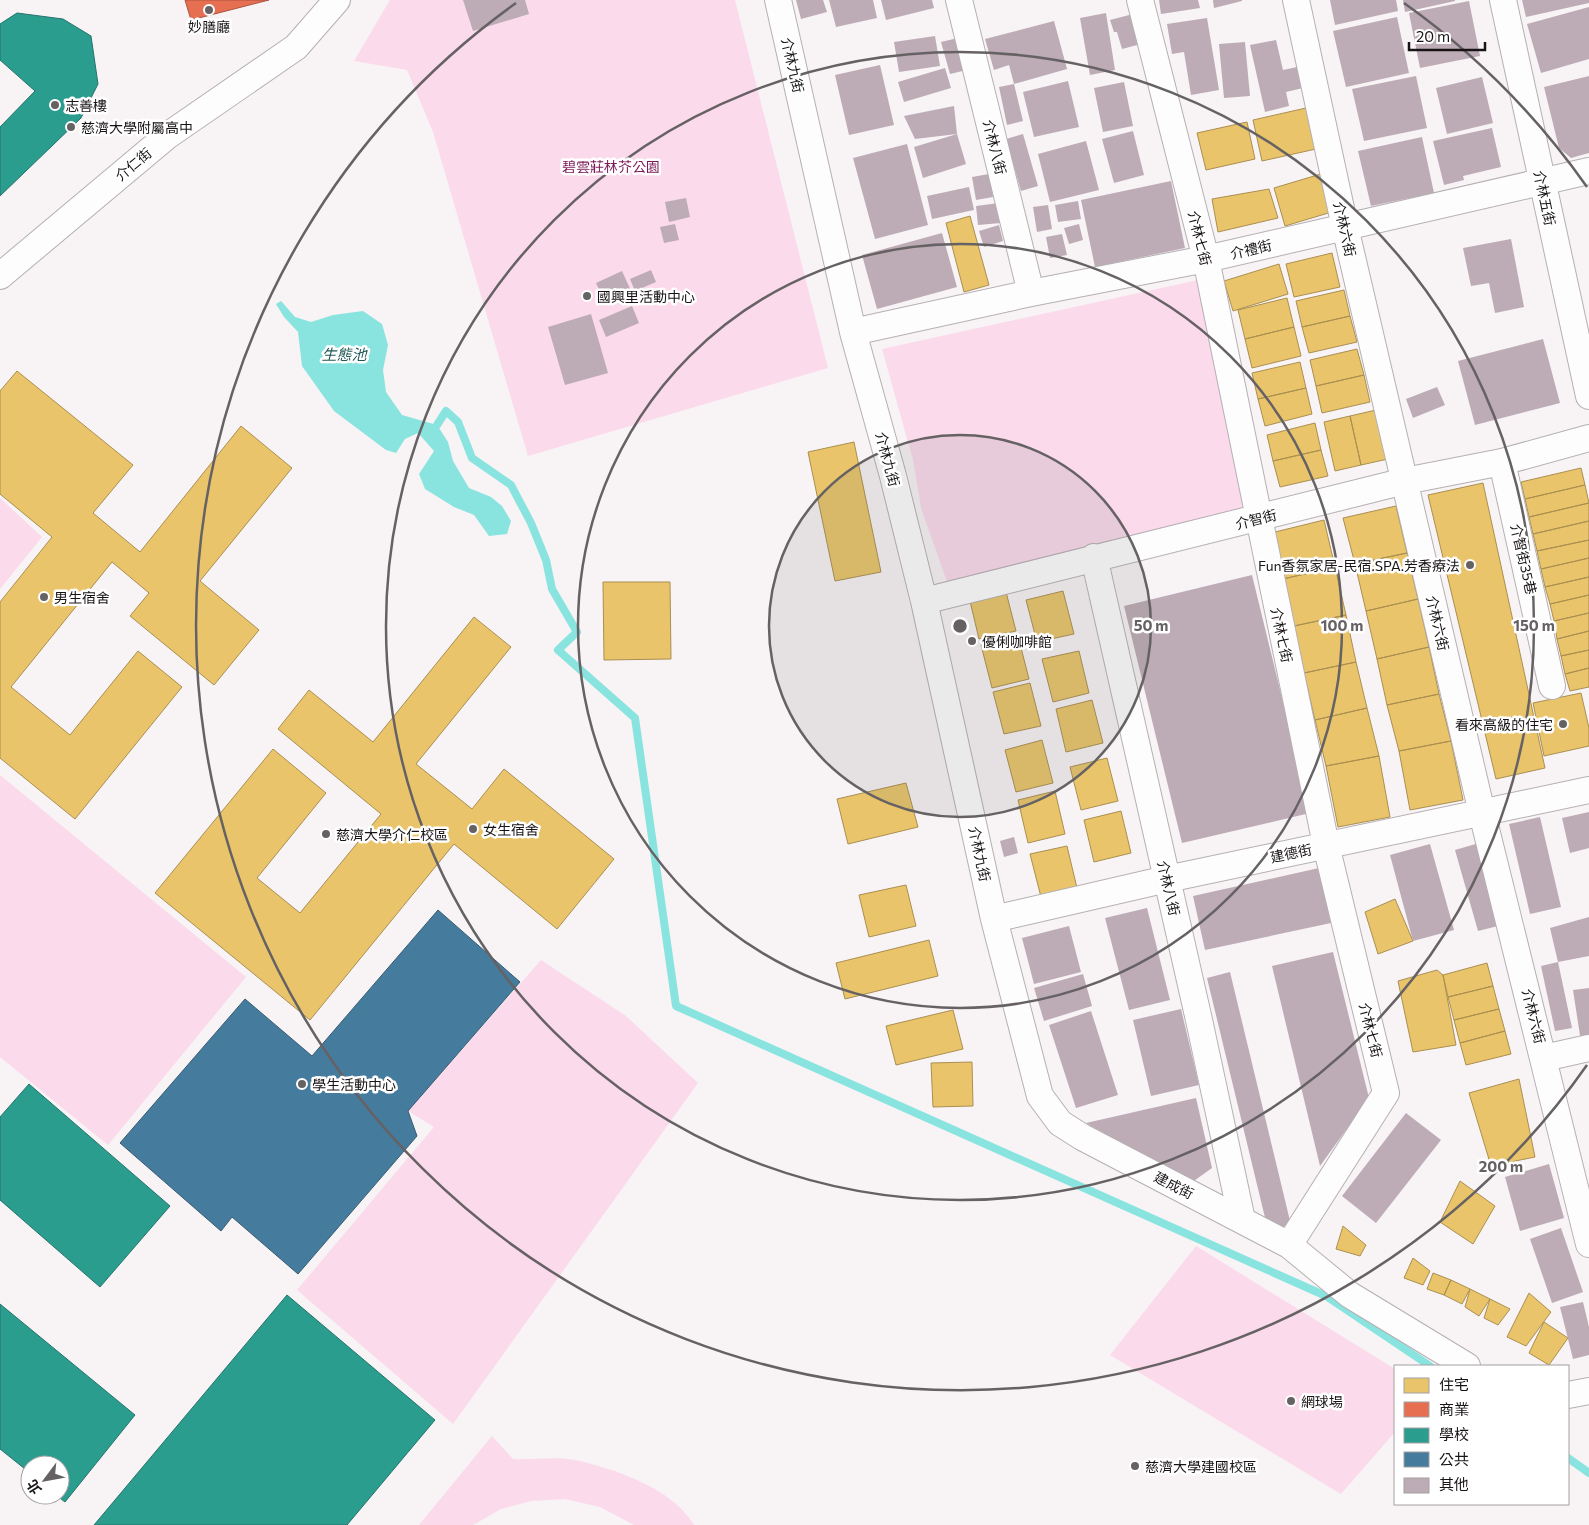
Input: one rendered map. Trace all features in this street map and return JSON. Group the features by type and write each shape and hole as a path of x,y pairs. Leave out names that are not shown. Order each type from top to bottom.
{"street":[{"name":"介仁街","path":"0,276 167,136 296,47 337,0"},
{"name":"介林九街","path":"778,0 853,332 893,476 924,601 994,919"},
{"name":"介林八街","path":"959,0 1032,293"},
{"name":"介林七街","path":"1140,0 1206,259 1326,845 1386,1093 1289,1245"},
{"name":"介林六街","path":"1296,0 1345,227 1482,813 1589,1244"},
{"name":"介林五街","path":"1503,0 1589,396"},
{"name":"介禮街","path":"853,332 1032,293 1206,259 1589,170"},
{"name":"介智街","path":"924,601 1405,481 1502,462 1589,438"},
{"name":"介智街35巷","path":"1502,462 1552,686"},
{"name":"介林八街","path":"1094,558 1242,1220"},
{"name":"建德街","path":"994,919 1167,879 1589,790"},
{"name":"建成街","path":"994,919 1040,1096 1060,1123 1082,1138 1289,1245 1350,1295 1465,1365"},
{"path":"1544,1058 1589,1048"},
{"path":"1569,1395 1589,1391"}],"green space":[{"name":"碧雲莊林芥公園","path":"390,0 735,0 828,368 528,456 433,132 407,70 354,61"},
{"path":"1198,280 1248,511 1123,537 948,585 921,508 913,460 882,349"},
{"path":"0,498 42,537 0,589"},
{"path":"0,775 246,977 108,1145 0,1057"},
{"path":"541,960 626,1016 698,1083 453,1424 297,1290 434,1127 408,1111"},
{"name":"網球場","path":"1196,1246 1394,1368 1394,1433 1341,1494 1110,1355"},
{"path":"492,1436 513,1459 560,1458 575,1460 607,1469 641,1482 672,1500 694,1525 634,1525 600,1507 565,1499 531,1501 501,1509 473,1525 419,1525"}],"water":[{"name":"生態池","path":"281,301 295,317 311,322 333,315 363,311 382,324 388,345 383,370 386,392 402,415 437,425 448,442 453,461 469,488 491,497 502,506 511,521 507,534 489,536 474,515 454,507 425,489 419,474 434,451 418,433 405,439 396,453 386,450 334,411 302,366 298,332 284,317 276,304"}],"building: 住宅":[{"path":"1306,108 1316,149 1262,161 1253,120"},
{"path":"1247,122 1255,159 1206,170 1197,133"},
{"path":"1324,173 1335,211 1285,226 1274,188"},
{"path":"1269,189 1278,218 1218,232 1212,199"},
{"path":"970,216 989,285 964,292 946,223"},
{"path":"1332,253 1340,287 1294,297 1286,264"},
{"path":"1279,264 1288,294 1233,311 1224,281"},
{"path":"1344,290 1350,316 1302,327 1296,301"},
{"path":"1287,298 1294,327 1245,339 1238,310"},
{"path":"1350,316 1357,342 1309,353 1302,327"},
{"path":"1294,327 1301,356 1252,368 1245,339"},
{"path":"1357,349 1364,375 1316,386 1310,360"},
{"path":"1300,362 1306,388 1258,399 1252,373"},
{"name":"男生宿舍","path":"17,371 133,465 93,513 140,552 241,426 292,468 200,581 259,630 214,685 130,616 149,593 112,562 11,687 70,735 138,651 182,687 75,819 0,758 0,602 52,537 0,494 0,391"},
{"path":"1364,375 1370,402 1322,413 1316,386"},
{"path":"1306,388 1312,414 1265,426 1258,399"},
{"path":"1376,410 1388,459 1361,465 1350,416"},
{"path":"1350,416 1361,465 1335,471 1324,422"},
{"path":"1315,423 1321,450 1273,461 1267,435"},
{"path":"854,442 881,572 835,581 808,452"},
{"path":"1321,450 1328,476 1280,487 1273,461"},
{"path":"1581,468 1585,485 1525,499 1521,482"},
{"path":"1483,483 1545,768 1496,779 1428,495"},
{"path":"1585,485 1589,503 1529,517 1525,499"},
{"path":"1589,503 1589,521 1533,534 1529,517"},
{"path":"1396,506 1407,553 1355,564 1343,518"},
{"path":"1324,520 1335,567 1283,579 1271,533"},
{"path":"1589,521 1589,540 1537,551 1533,534"},
{"path":"1589,540 1589,558 1541,569 1537,551"},
{"path":"1407,553 1418,599 1366,611 1355,564"},
{"path":"1589,558 1589,577 1545,587 1541,569"},
{"path":"1335,567 1346,615 1294,626 1283,579"},
{"path":"1589,577 1589,595 1550,604 1545,587"},
{"path":"603,582 670,582 671,659 604,660"},
{"path":"1005,588 1016,631 979,639 969,597"},
{"path":"1063,591 1074,634 1037,642 1026,600"},
{"path":"1589,595 1589,613 1554,621 1550,604"},
{"path":"1418,599 1429,647 1377,659 1366,611"},
{"path":"1589,613 1589,631 1557,639 1554,621"},
{"path":"1346,615 1356,662 1304,673 1294,626"},
{"name":"女生宿舍","path":"474,617 511,647 416,764 472,809 504,769 614,859 557,929 454,844 310,1020 155,893 273,749 326,793 257,878 300,913 381,814 278,729 309,690 373,742"},
{"path":"1589,631 1589,650 1561,656 1557,639"},
{"path":"1018,636 1029,679 992,688 981,645"},
{"path":"1429,647 1439,694 1387,705 1377,659"},
{"path":"1589,650 1589,668 1565,674 1561,656"},
{"path":"1079,651 1089,693 1053,702 1042,659"},
{"path":"1356,662 1367,708 1315,720 1304,673"},
{"path":"1589,668 1589,687 1570,691 1565,674"},
{"path":"1030,683 1041,726 1004,734 993,692"},
{"name":"看來高級的住宅","path":"1581,693 1589,728 1589,746 1544,756 1533,703"},
{"path":"1439,694 1451,741 1399,751 1387,705"},
{"path":"1092,700 1103,743 1066,752 1056,709"},
{"path":"1367,708 1379,756 1326,766 1315,720"},
{"path":"1042,740 1053,783 1016,792 1005,750"},
{"path":"1451,741 1463,800 1410,810 1399,751"},
{"path":"1379,756 1390,817 1338,827 1326,766"},
{"path":"1107,758 1118,801 1081,810 1070,767"},
{"path":"906,783 918,827 848,844 837,799"},
{"path":"1055,791 1065,834 1028,843 1018,800"},
{"path":"1121,811 1131,853 1094,862 1084,820"},
{"path":"1067,846 1077,888 1041,897 1030,854"},
{"path":"906,885 916,926 869,937 859,895"},
{"path":"1395,899 1413,941 1378,954 1365,912"},
{"path":"929,940 938,976 845,999 836,963"},
{"path":"1487,963 1493,986 1448,997 1443,975"},
{"path":"1437,970 1443,975 1456,1045 1413,1052 1398,981"},
{"path":"1493,986 1499,1009 1454,1020 1448,997"},
{"path":"1499,1009 1505,1031 1460,1043 1454,1020"},
{"path":"953,1010 963,1049 896,1065 886,1026"},
{"path":"1505,1031 1511,1054 1466,1065 1460,1043"},
{"path":"972,1062 973,1106 933,1107 931,1063"},
{"path":"1519,1079 1535,1157 1491,1166 1469,1093"},
{"path":"1460,1181 1495,1206 1473,1244 1440,1222"},
{"path":"1343,1226 1366,1245 1360,1256 1336,1249"},
{"path":"1413,1258 1430,1271 1423,1285 1404,1278"},
{"path":"1433,1273 1451,1280 1444,1295 1427,1289"},
{"path":"1451,1280 1470,1289 1462,1304 1444,1295"},
{"path":"1470,1289 1490,1299 1479,1316 1465,1307"},
{"path":"1529,1293 1551,1312 1526,1346 1507,1337"},
{"path":"1490,1299 1510,1309 1498,1325 1484,1318"},
{"path":"1544,1322 1568,1338 1549,1365 1529,1353"}],"building: 商業":[{"name":"妙膳廳","path":"185,0 269,0 191,20"}],"building: 學校":[{"name":"志善樓","path":"17,13 63,19 91,36 98,84 81,118 0,196 0,127 35,91 0,60 0,24"},
{"path":"29,1084 170,1206 100,1287 0,1200 0,1117"},
{"path":"287,1295 435,1420 347,1525 94,1525"},
{"path":"0,1304 135,1415 70,1496 70,1455 20,1455 20,1465 0,1449"}],"building: 公共":[{"name":"學生活動中心","path":"438,910 520,982 408,1111 417,1136 298,1274 232,1217 221,1231 120,1143 245,999 312,1056"}],"building: 其他":[{"path":"463,0 525,0 529,14 473,31"},
{"path":"796,0 823,0 827,12 801,19"},
{"path":"829,0 873,0 877,18 836,27"},
{"path":"881,0 932,0 934,8 886,20"},
{"path":"1159,0 1198,0 1200,8 1161,14"},
{"path":"1213,0 1242,0 1242,1 1214,8"},
{"path":"1330,0 1396,0 1398,11 1335,25"},
{"path":"1403,0 1455,0 1455,1 1405,12"},
{"path":"1522,0 1589,0 1589,3 1526,17"},
{"path":"1469,1 1480,56 1420,68 1409,13"},
{"path":"1589,7 1589,59 1541,73 1527,24"},
{"path":"1106,13 1115,70 1090,75 1080,18"},
{"path":"1133,14 1141,44 1122,49 1117,32 1114,32 1110,20"},
{"path":"1397,17 1409,73 1346,87 1333,31"},
{"path":"1207,18 1219,90 1191,95 1184,52 1172,54 1167,24"},
{"path":"1054,21 1067,69 1014,84 1009,65 994,70 985,39"},
{"path":"935,36 940,66 899,72 894,42"},
{"path":"962,37 971,69 950,74 941,42"},
{"path":"1276,40 1283,70 1302,66 1307,87 1286,92 1289,106 1265,112 1250,45"},
{"path":"1245,42 1250,96 1224,98 1219,44"},
{"path":"880,65 894,125 849,135 835,75"},
{"path":"945,68 951,88 904,102 898,82"},
{"path":"1416,76 1427,128 1364,141 1352,89"},
{"path":"1589,76 1589,153 1571,158 1559,148 1544,87"},
{"path":"1482,77 1493,123 1447,134 1436,88"},
{"path":"1068,81 1079,127 1034,137 1023,92"},
{"path":"1124,82 1133,126 1103,132 1094,88"},
{"path":"1014,84 1023,121 1007,125 999,87"},
{"path":"954,106 957,134 915,139 904,116"},
{"path":"1492,128 1501,167 1463,176 1464,180 1444,185 1433,141"},
{"path":"1133,131 1144,175 1114,183 1102,139"},
{"path":"957,134 966,164 923,178 914,147"},
{"path":"1023,134 1038,186 1021,191 1006,139"},
{"path":"1422,137 1434,193 1371,206 1358,151"},
{"path":"1086,141 1099,190 1050,202 1038,154"},
{"path":"907,144 928,225 875,239 853,158"},
{"path":"989,174 993,197 976,200 972,177"},
{"path":"1171,181 1185,248 1095,267 1081,200"},
{"path":"969,187 974,210 932,219 927,196"},
{"path":"686,198 690,217 669,222 665,202"},
{"path":"1078,201 1081,219 1058,222 1055,205"},
{"path":"999,203 1001,223 978,225 976,206"},
{"path":"1048,205 1052,229 1037,232 1033,207"},
{"path":"675,224 679,240 664,243 660,227"},
{"path":"1079,224 1083,240 1069,244 1064,228"},
{"path":"999,225 1003,241 984,247 979,231"},
{"path":"942,233 957,287 877,309 862,255"},
{"path":"1062,234 1067,255 1050,258 1046,237"},
{"path":"1511,239 1524,307 1495,313 1489,283 1471,286 1463,248"},
{"path":"651,270 656,282 635,291 630,279"},
{"path":"622,271 632,293 606,305 596,283"},
{"path":"632,306 639,323 606,337 599,320"},
{"path":"591,314 608,373 565,385 548,327"},
{"path":"1543,339 1560,403 1475,425 1458,361"},
{"path":"1437,387 1445,405 1413,418 1406,399"},
{"path":"1252,575 1310,813 1182,843 1124,606"},
{"path":"1589,812 1589,848 1570,853 1562,818"},
{"path":"1540,817 1561,907 1530,914 1509,824"},
{"path":"1014,837 1018,853 1004,857 1000,841"},
{"path":"1479,843 1502,925 1478,931 1455,850"},
{"path":"1430,844 1454,930 1413,941 1390,855"},
{"path":"1319,868 1331,923 1205,950 1193,896"},
{"path":"1147,908 1170,1000 1129,1010 1105,918"},
{"path":"1589,917 1589,956 1558,962 1550,928"},
{"path":"1069,926 1081,972 1034,984 1022,938"},
{"path":"1333,952 1369,1098 1320,1166 1272,966"},
{"path":"1558,962 1572,1028 1555,1031 1541,966"},
{"path":"1230,972 1291,1225 1268,1230 1207,978"},
{"path":"1083,974 1092,1006 1044,1021 1034,988"},
{"path":"1589,988 1589,1040 1581,1042 1573,990"},
{"path":"1181,1009 1199,1085 1151,1096 1133,1020"},
{"path":"1091,1011 1118,1095 1076,1108 1049,1025"},
{"path":"1196,1098 1212,1168 1191,1183 1086,1123"},
{"path":"1406,1113 1441,1140 1376,1223 1342,1196"},
{"path":"1549,1164 1564,1218 1520,1231 1505,1177"},
{"path":"1561,1228 1583,1292 1552,1303 1530,1239"},
{"path":"1583,1302 1589,1327 1589,1355 1573,1359 1560,1307"}],"waterway":[{"path":"437,425 446,411 458,422 472,458 511,485 531,523 546,560 552,589 577,632 558,650 635,718 676,1006 1326,1296 1429,1365"},
{"path":"1569,1459 1589,1473"}],"place":[{"name":"妙膳廳","path":"209,10"},
{"name":"志善樓","path":"55,105"},
{"name":"慈濟大學附屬高中","path":"71,127"},
{"name":"國興里活動中心","path":"587,296"},
{"name":"Fun香氛家居-民宿.SPA.芳香療法","path":"1470,565"},
{"name":"男生宿舍","path":"44,597"},
{"name":"優俐咖啡館","path":"972,641"},
{"name":"看來高級的住宅","path":"1563,724"},
{"name":"女生宿舍","path":"473,829"},
{"name":"慈濟大學介仁校區","path":"326,834"},
{"name":"學生活動中心","path":"302,1084"},
{"name":"網球場","path":"1291,1401"},
{"name":"慈濟大學建國校區","path":"1135,1466"}]}
